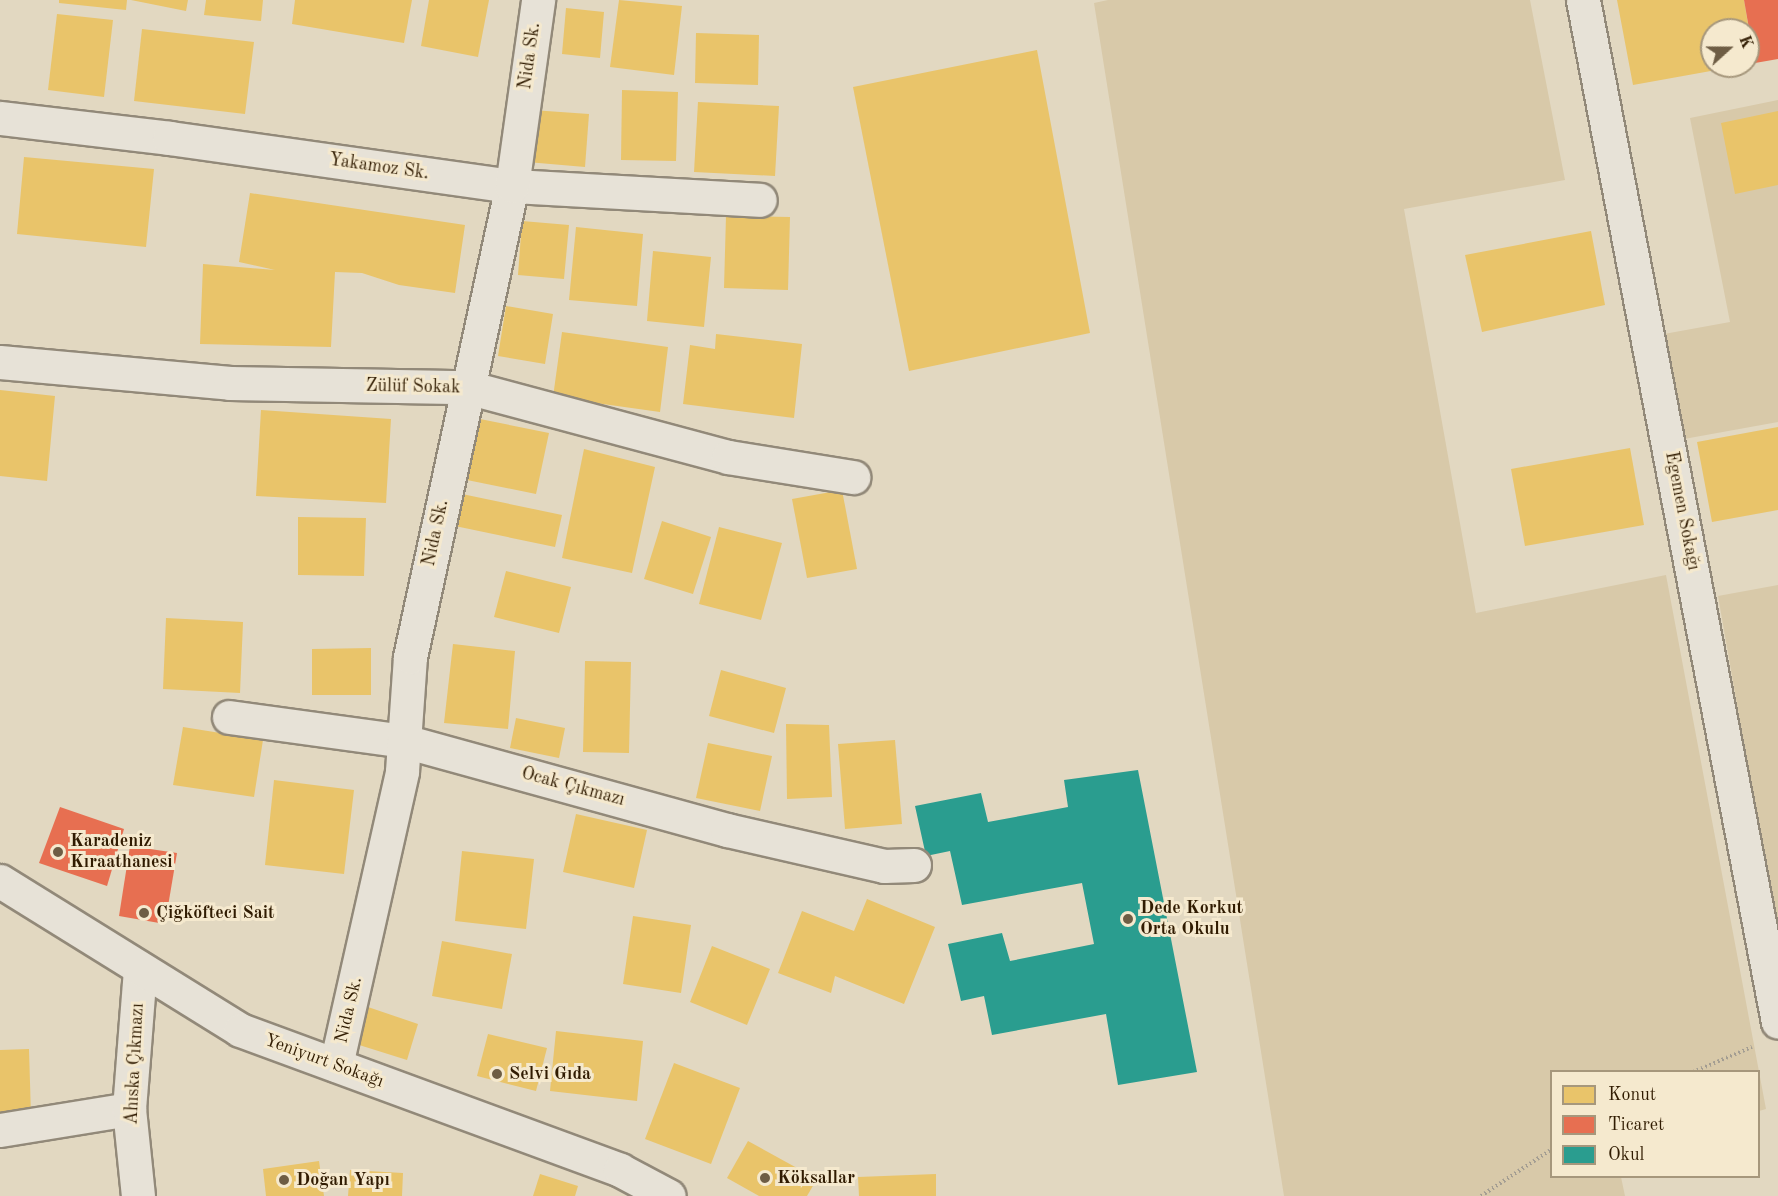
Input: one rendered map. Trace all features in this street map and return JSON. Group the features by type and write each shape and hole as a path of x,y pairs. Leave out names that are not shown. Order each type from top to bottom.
{"street":[{"name":"Nida Sk.","path":"336,1065 402,771 410,657 466,387 512,186 538,0"},
{"name":"Egemen Sokağı","path":"1583,0 1767,1034"},
{"name":"Yakamoz Sk.","path":"0,118 169,138 512,186 760,200"},
{"name":"Zülüf Sokak","path":"0,362 230,383 466,387 728,457 853,477"},
{"name":"Ocak Çıkmazı","path":"229,717 404,741 727,830 884,866 914,865"},
{"name":"Yeniyurt Sokağı","path":"0,881 240,1030 620,1170 669,1196"},
{"name":"Ahıska Çıkmazı","path":"138,1196 129,1109 140,968"},
{"path":"0,1130 129,1109"}],"path":[{"path":"1695,1070 1767,1034"},
{"path":"1481,1196 1550,1150"}],"shaded area":[{"path":"1108,0 1530,0 1565,180 1404,209 1476,613 1666,575 1759,1070 1550,1070 1550,1178 1621,1178 1625,1196 1284,1196 1094,3"},
{"path":"1778,100 1778,422 1684,439 1664,334 1730,322 1690,118"},
{"path":"1778,585 1778,938 1718,596"},
{"path":"1760,1077 1766,1109 1760,1111"}],"building: Konut":[{"path":"59,0 127,0 126,10 59,3"},
{"path":"131,0 188,0 186,11"},
{"path":"206,0 263,0 261,21 204,15"},
{"path":"295,0 412,0 404,43 292,24"},
{"path":"429,0 489,0 478,57 421,46"},
{"path":"619,0 682,6 674,75 610,67"},
{"path":"1617,0 1744,0 1747,18 1700,18 1700,73 1633,85"},
{"path":"566,8 604,12 600,58 562,54"},
{"path":"57,14 113,20 104,97 48,90"},
{"path":"142,29 254,42 245,114 134,101"},
{"path":"696,33 759,35 758,85 695,83"},
{"path":"1037,50 1090,333 909,371 853,87"},
{"path":"622,90 678,92 676,161 621,160"},
{"path":"698,102 779,106 775,176 694,172"},
{"path":"532,110 589,114 585,167 527,162"},
{"path":"1778,111 1778,185 1735,194 1721,123"},
{"path":"24,157 154,169 146,247 17,234"},
{"path":"250,193 465,225 455,293 399,285 362,273 335,272 331,347 200,344 203,264 275,270 239,262"},
{"path":"726,216 790,217 788,290 724,288"},
{"path":"522,221 569,225 564,279 518,275"},
{"path":"576,227 643,234 637,306 569,300"},
{"path":"1591,231 1605,305 1482,332 1465,255"},
{"path":"653,251 711,257 704,327 647,321"},
{"path":"506,306 553,314 545,364 498,356"},
{"path":"562,332 668,347 660,412 553,397"},
{"path":"716,334 802,344 794,418 683,404 690,345 715,349"},
{"path":"0,390 55,396 47,481 0,476"},
{"path":"261,410 391,419 386,503 256,496"},
{"path":"480,419 549,433 536,494 467,480"},
{"path":"1778,427 1778,510 1712,522 1697,442"},
{"path":"1630,448 1644,525 1525,546 1511,469"},
{"path":"584,449 655,467 632,573 562,558"},
{"path":"842,490 857,569 807,578 792,499"},
{"path":"462,494 562,515 555,547 455,526"},
{"path":"298,517 366,518 364,576 298,575"},
{"path":"662,521 711,537 693,594 644,579"},
{"path":"719,527 782,543 761,620 699,604"},
{"path":"506,571 571,587 559,633 494,617"},
{"path":"166,618 243,622 240,693 163,689"},
{"path":"453,644 515,651 508,729 444,723"},
{"path":"371,648 371,695 312,695 312,649"},
{"path":"585,661 631,662 629,753 583,752"},
{"path":"721,670 786,688 774,733 709,716"},
{"path":"516,718 565,728 559,758 510,748"},
{"path":"786,724 829,725 832,797 787,799"},
{"path":"183,727 263,740 254,797 173,785"},
{"path":"895,740 902,824 845,829 838,744"},
{"path":"708,743 772,756 760,811 696,798"},
{"path":"274,780 354,790 344,874 265,865"},
{"path":"576,814 647,830 634,888 563,872"},
{"path":"462,851 534,859 526,929 455,921"},
{"path":"867,899 935,927 904,1004 835,976 831,993 778,973 802,911 854,931"},
{"path":"633,916 691,925 681,993 623,984"},
{"path":"442,941 512,954 502,1009 432,996"},
{"path":"712,946 770,969 747,1025 690,1002"},
{"path":"368,1007 418,1024 407,1060 356,1044"},
{"path":"556,1031 643,1041 637,1101 550,1091"},
{"path":"488,1034 547,1048 536,1091 477,1076"},
{"path":"29,1049 31,1116 0,1117 0,1050"},
{"path":"674,1063 740,1088 711,1164 645,1139"},
{"path":"748,1141 817,1179 807,1196 759,1196 727,1178"},
{"path":"319,1161 324,1196 266,1196 263,1169"},
{"path":"350,1170 403,1173 402,1196 348,1196"},
{"path":"540,1174 578,1186 575,1196 533,1196"},
{"path":"936,1174 936,1196 859,1196 858,1177"}],"building: Ticaret":[{"path":"1744,0 1778,0 1778,59 1760,62 1760,18 1747,18"},
{"path":"60,807 124,829 107,886 39,863"},
{"path":"130,846 177,853 165,924 119,916"}],"building: Okul":[{"name":"Dede Korkut Orta Okulu","path":"1138,770 1197,1072 1118,1085 1106,1014 992,1035 984,996 961,1001 948,944 1002,933 1010,961 1094,944 1082,883 962,905 950,851 926,856 915,806 981,793 988,822 1068,807 1064,780"}],"place":[{"name":"Karadeniz Kıraathanesi","path":"58,852"},
{"name":"Çiğköfteci Sait","path":"144,913"},
{"name":"Dede Korkut Orta Okulu","path":"1128,919"},
{"name":"Selvi Gıda","path":"497,1074"},
{"name":"Köksallar","path":"765,1178"},
{"name":"Doğan Yapı","path":"284,1180"}]}
